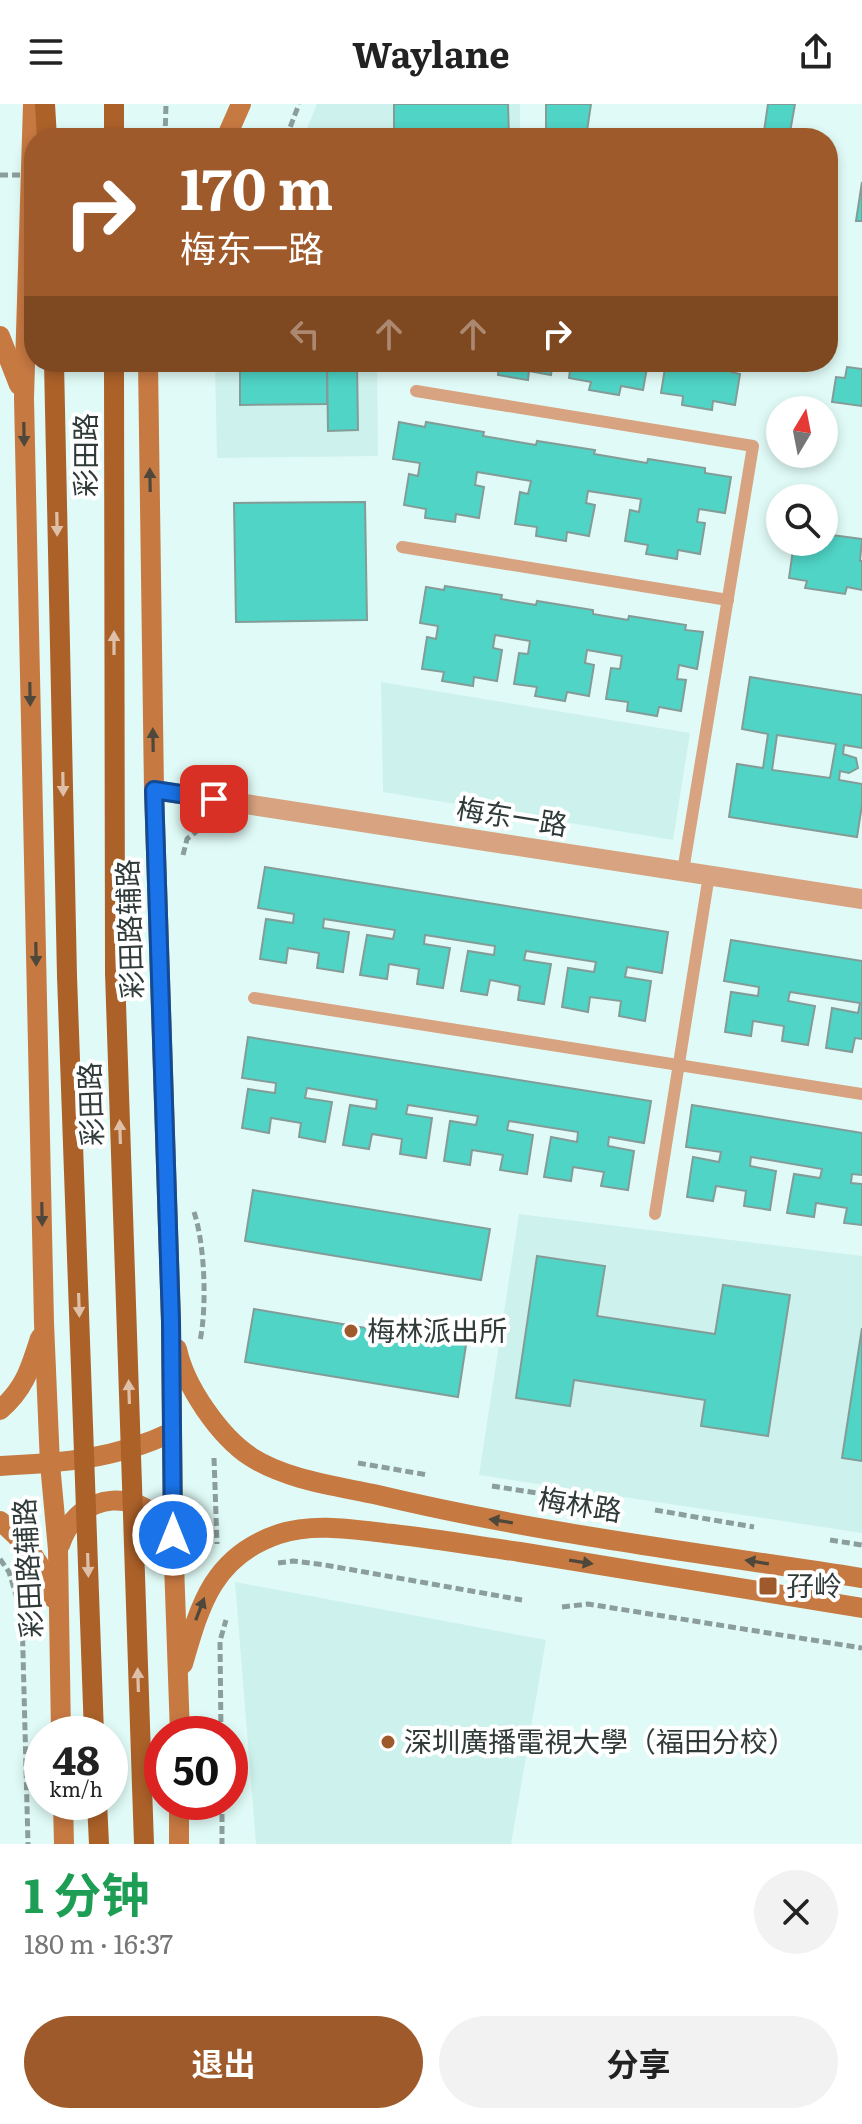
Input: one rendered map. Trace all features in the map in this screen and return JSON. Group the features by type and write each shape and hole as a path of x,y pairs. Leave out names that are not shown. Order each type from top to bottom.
{"main road":[{"name":"彩田路辅路","path":"32,128 33,104"},
{"path":"45,104 46,128"},
{"path":"114,104 114,128"},
{"path":"230,128 241,104"},
{"path":"0,336 24,398"},
{"name":"彩田路辅路","path":"25,372 44,1323 50,1464 58,1550 61,1716"},
{"name":"彩田路","path":"54,372 67,976 93,1716"},
{"name":"彩田路","path":"114,372 115,973 144,1844"},
{"name":"彩田路辅路","path":"150,372 154,790 171,1322 173,1535 179,1716"},
{"name":"梅林路","path":"171,1322 179,1360 194,1393 228,1436 251,1457 292,1475 454,1513 862,1578"},
{"path":"0,1410 14,1398 26,1381 44,1323"},
{"path":"0,1466 50,1464 110,1455 148,1444 172,1432"},
{"path":"58,1550 73,1518 92,1505 107,1501 122,1500 141,1505 164,1520 173,1535"},
{"path":"449,1541 454,1513"},
{"path":"0,1521 28,1547 42,1570 52,1591 59,1624"},
{"name":"梅林路","path":"178,1683 197,1615 216,1577 256,1545 279,1534 311,1529 344,1528 449,1541 862,1608"},
{"path":"63,1820 64,1844"},
{"path":"98,1820 99,1844"},
{"path":"179,1820 179,1844"}],"street":[{"name":"梅东一路","path":"154,790 862,899"}],"lane":[{"path":"416,391 753,446 683,871"},
{"path":"402,547 728,600"},
{"path":"655,1214 709,875"},
{"path":"254,998 862,1094"}],"path":[{"path":"165,128 166,104"},
{"path":"290,128 299,104"},
{"path":"0,175 24,175"},
{"path":"182,857 187,839 210,820"},
{"path":"191,1203 201,1233 204,1324 200,1343"},
{"path":"214,1449 217,1545"},
{"path":"351,1461 428,1475"},
{"path":"492,1486 594,1502"},
{"path":"655,1510 754,1527"},
{"path":"830,1540 862,1545"},
{"path":"0,1559 9,1572 22,1615 28,1844"},
{"path":"270,1564 293,1561 325,1565 522,1600"},
{"path":"562,1607 588,1604 862,1648"},
{"path":"221,1716 220,1641 228,1615"},
{"path":"222,1820 222,1844"}],"shaded area":[{"path":"317,104 520,104 520,128 307,128"},
{"path":"215,372 377,372 378,456 217,458"},
{"path":"381,682 690,733 673,840 383,792"},
{"path":"519,1214 862,1256 862,1533 479,1475"},
{"name":"深圳廣播電視大學（福田分校）","path":"235,1582 546,1640 511,1844 256,1844"}],"building":[{"path":"394,104 508,104 509,128 394,128"},
{"path":"546,104 591,104 587,128 546,128"},
{"path":"768,104 795,104 791,128 764,128"},
{"path":"862,182 862,221 856,221"},
{"path":"847,367 862,369 862,406 838,403 838,396 833,396 836,377 845,378"},
{"path":"240,372 327,372 327,404 240,405"},
{"path":"327,372 357,372 358,430 328,431"},
{"path":"498,372 529,372 528,380 498,375"},
{"path":"570,372 646,372 643,390 621,386 619,395 589,390 591,382 569,378"},
{"path":"664,372 740,374 735,405 713,401 712,410 682,405 683,396 661,393"},
{"path":"399,422 425,427 426,422 536,445 537,441 595,450 594,454 647,463 648,459 705,468 705,473 731,477 725,513 699,509 697,522 705,523 700,554 678,550 677,559 646,554 648,545 625,541 630,510 639,512 641,499 588,491 586,503 595,505 589,536 567,532 566,541 536,536 537,527 515,524 520,492 528,494 531,481 477,472 475,485 484,487 479,518 456,514 455,522 425,518 426,509 404,505 409,474 418,476 420,463 393,459"},
{"path":"365,502 367,620 236,622 234,503"},
{"path":"838,536 862,539 862,590 847,587 845,594 805,588 807,581 789,578 792,556 838,556"},
{"path":"445,586 502,595 501,599 536,605 537,601 593,610 593,614 628,620 629,616 686,625 685,630 703,632 697,669 679,665 677,679 686,680 681,711 659,707 657,716 627,711 628,702 606,699 611,668 620,669 622,656 587,650 585,663 594,665 589,696 567,692 565,701 535,696 537,687 514,684 519,653 528,654 530,641 495,635 493,648 502,650 497,681 474,677 473,686 442,681 444,672 422,669 427,637 436,639 438,626 420,623 426,587 444,590"},
{"path":"750,677 862,695 862,748 844,745 843,754 856,758 858,768 849,773 840,771 839,780 862,784 857,837 729,817 737,764 763,768 768,734 742,729","holes":["777,735 836,744 830,778 772,770"]},
{"path":"265,867 668,932 662,973 627,967 625,977 651,981 645,1021 619,1016 621,1001 590,997 588,1012 562,1007 568,968 594,972 596,962 526,951 524,960 551,964 544,1004 518,1000 520,986 490,980 487,995 461,991 468,951 494,955 495,946 425,935 424,944 450,948 443,988 417,984 419,969 389,964 387,979 360,975 367,935 393,939 395,930 324,919 323,928 349,932 343,972 317,968 319,953 288,948 286,963 260,959 266,919 293,923 294,914 258,908"},
{"path":"731,940 862,961 862,1039 855,1038 852,1052 826,1048 832,1008 858,1013 860,1003 790,992 788,1001 815,1006 808,1045 782,1041 784,1026 753,1021 751,1036 725,1032 731,992 758,996 759,987 724,981"},
{"path":"248,1037 651,1101 644,1143 609,1137 608,1146 634,1151 628,1190 601,1186 604,1172 573,1167 571,1181 544,1177 551,1137 577,1142 578,1132 509,1121 507,1130 533,1135 527,1174 500,1170 503,1155 472,1150 470,1165 444,1161 450,1121 476,1125 478,1116 408,1105 406,1114 432,1118 426,1158 400,1154 402,1139 372,1134 369,1149 343,1145 350,1105 376,1109 377,1100 307,1088 305,1098 332,1102 325,1142 299,1137 301,1123 271,1118 269,1133 242,1128 248,1089 275,1093 276,1083 242,1078"},
{"path":"692,1105 862,1133 862,1175 852,1174 851,1183 862,1184 862,1225 844,1223 847,1208 816,1203 814,1217 787,1213 794,1174 820,1178 822,1169 751,1157 750,1166 776,1171 770,1210 744,1206 746,1191 716,1186 713,1201 687,1197 693,1157 719,1162 721,1152 686,1147"},
{"path":"253,1190 490,1229 481,1280 245,1241"},
{"path":"537,1256 605,1266 597,1316 715,1334 723,1285 790,1295 768,1436 701,1426 705,1400 574,1380 570,1406 516,1398"},
{"path":"254,1309 466,1345 458,1397 245,1362"},
{"path":"862,1328 862,1461 842,1458"}],"place":[{"name":"梅林派出所","path":"351,1331"},
{"name":"孖岭","path":"768,1586"},
{"name":"深圳廣播電視大學（福田分校）","path":"388,1742"}],"route":[{"path":"173,1535 171,1322 154,790 214,799"}]}
